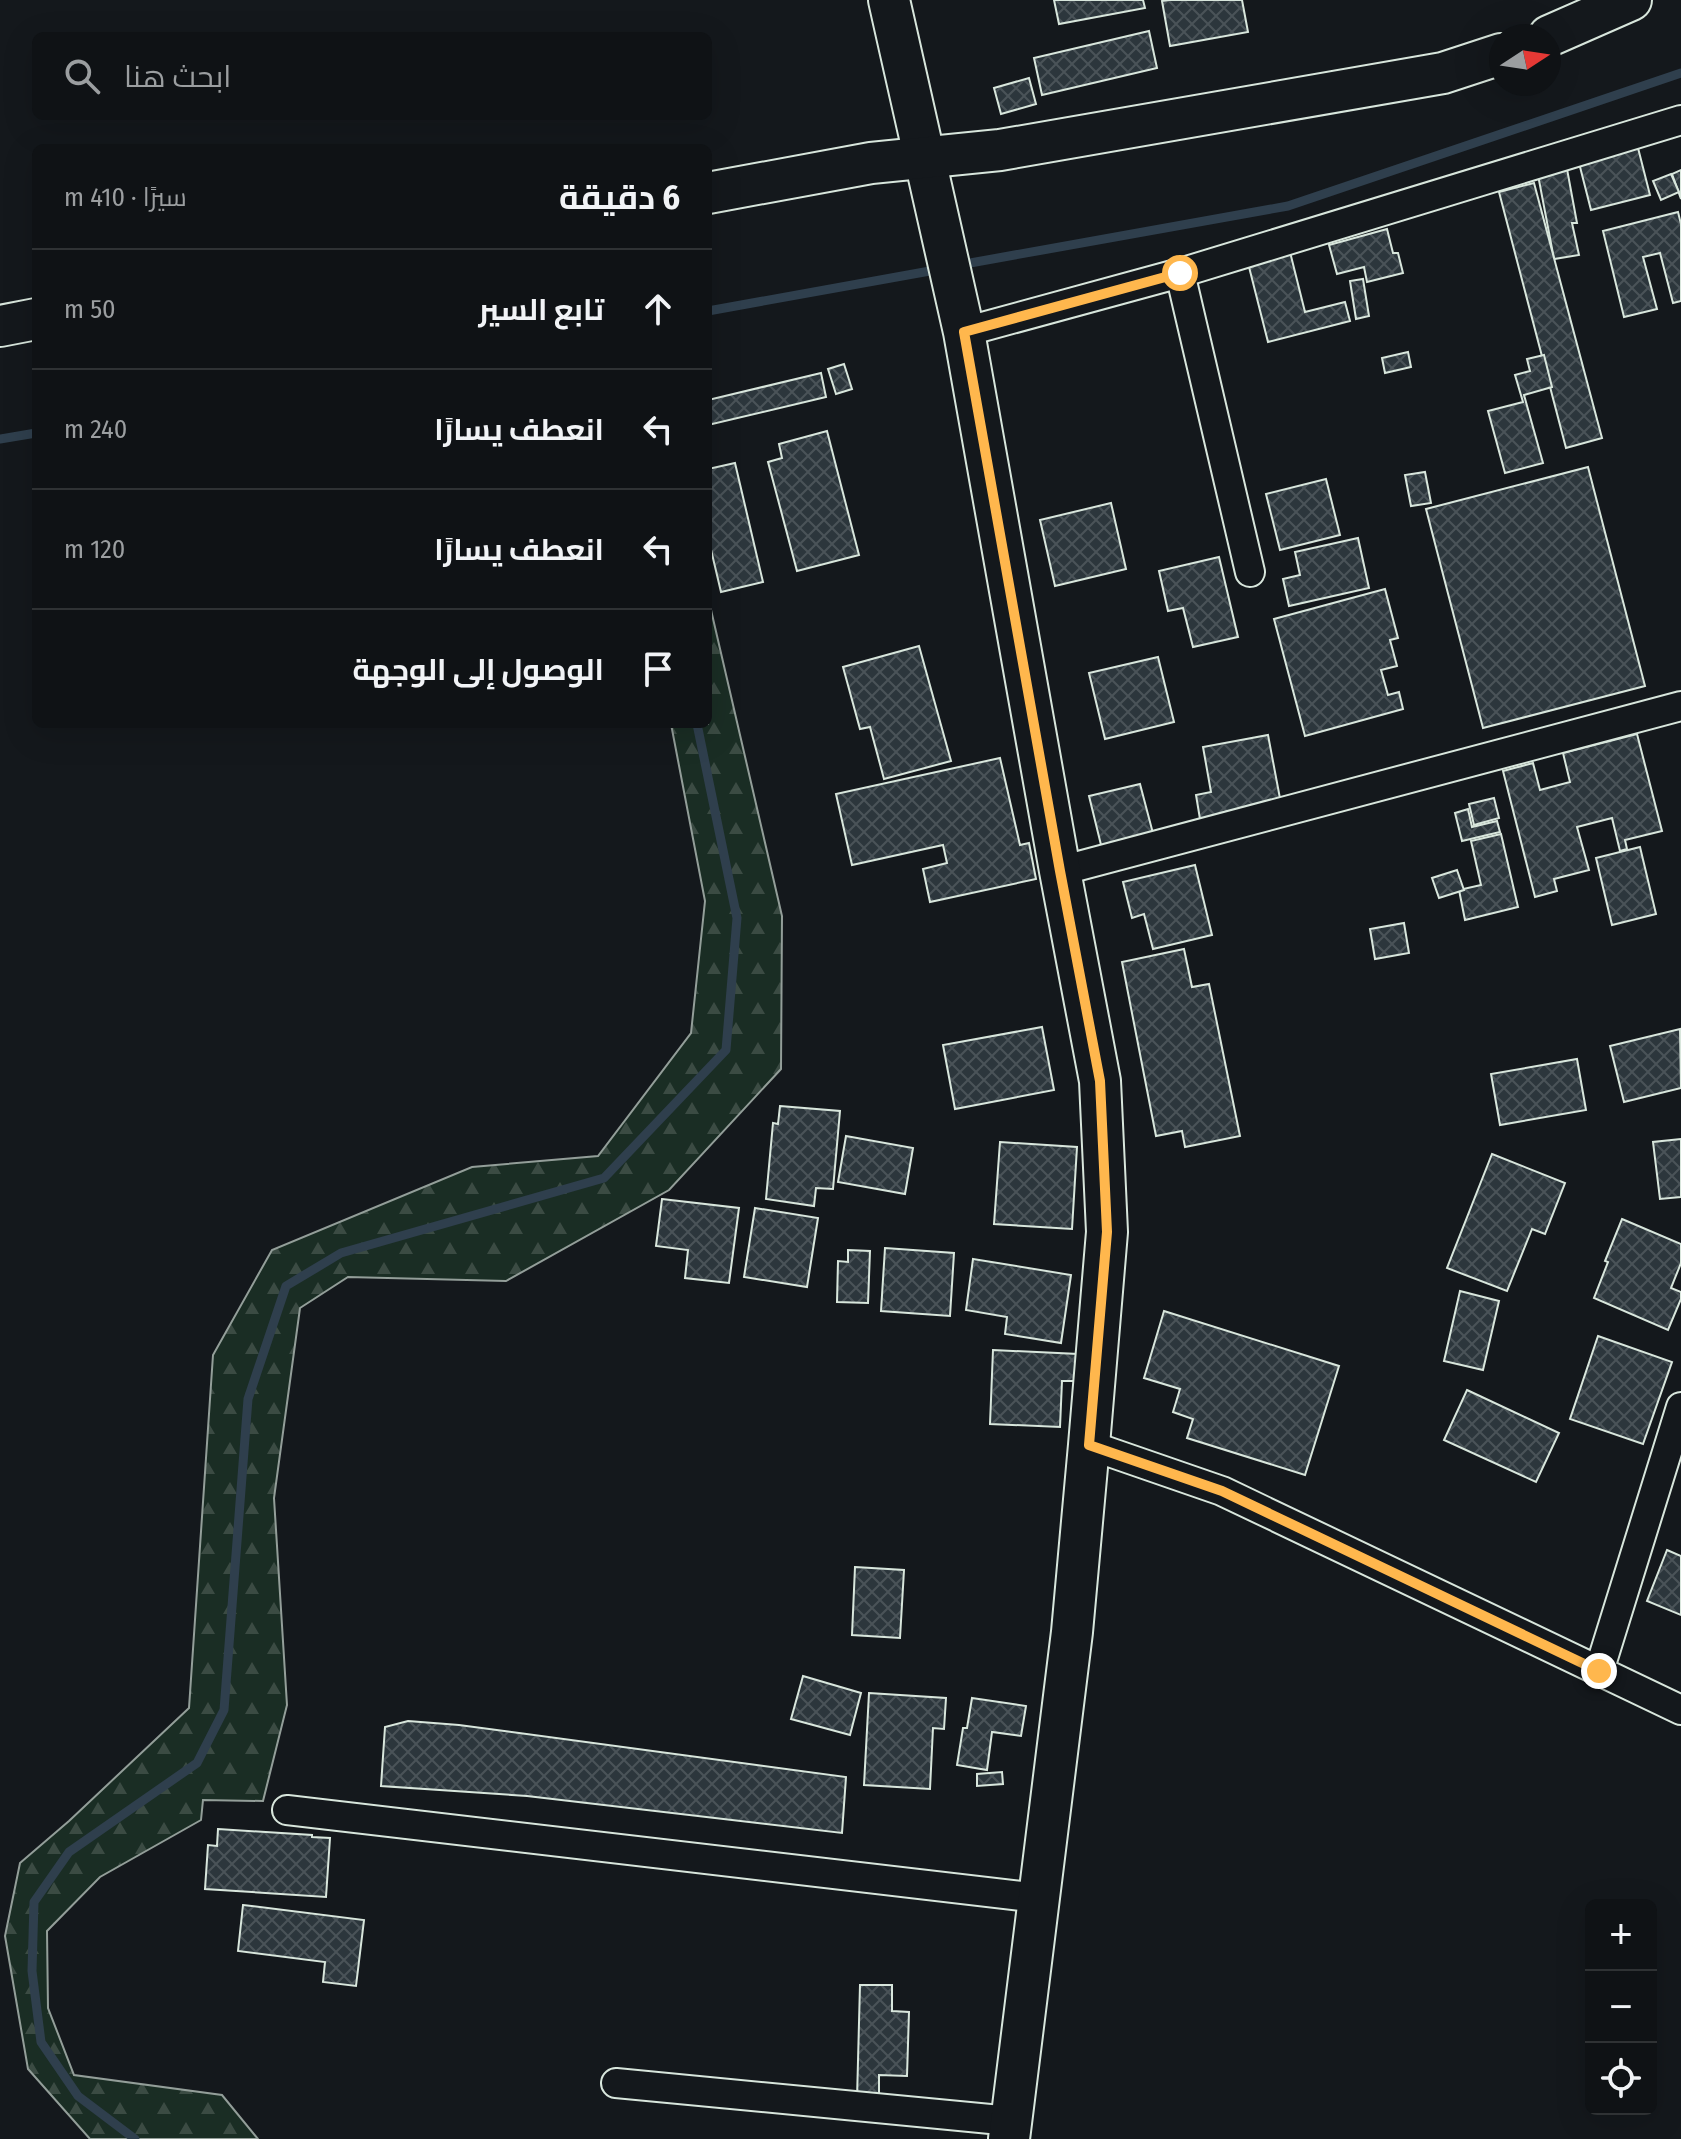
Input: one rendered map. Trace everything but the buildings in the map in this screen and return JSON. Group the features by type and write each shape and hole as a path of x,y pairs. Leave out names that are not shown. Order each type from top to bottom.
{"main road":[{"path":"889,0 962,325 1100,1081 1107,1232 1089,1445 1071,1646 1010,2130"},
{"path":"1561,31 1631,0"},
{"path":"712,192 871,163 929,175 1000,150 1443,73 1489,58"},
{"path":"0,326 32,320"}],"street":[{"path":"962,325 1180,273 1681,120"},
{"path":"1180,273 1250,572"},
{"path":"1060,871 1681,706"},
{"path":"1599,1671 1681,1407"},
{"path":"1089,1445 1222,1491 1681,1710"},
{"path":"287,1810 1039,1898"},
{"path":"616,2083 1010,2130"}],"green space":[{"path":"712,614 782,916 781,1069 669,1190 506,1281 348,1277 300,1308 274,1498 287,1705 263,1801 203,1800 201,1820 100,1877 47,1931 48,2008 74,2075 222,2095 258,2139 90,2139 28,2069 5,1936 20,1863 189,1708 213,1355 272,1250 472,1167 598,1156 691,1033 705,901 672,728 712,728"}],"waterway":[{"path":"959,265 1288,206 1681,73"},
{"path":"712,310 941,269"},
{"path":"0,439 32,434"},
{"path":"135,2139 78,2096 41,2042 32,1971 34,1902 69,1852 197,1763 224,1710 248,1399 286,1286 341,1253 604,1178 726,1050 737,918 698,728"}],"route":[{"path":"1180,273 964,332 1100,1081 1107,1232 1089,1445 1222,1491 1599,1671"}]}
